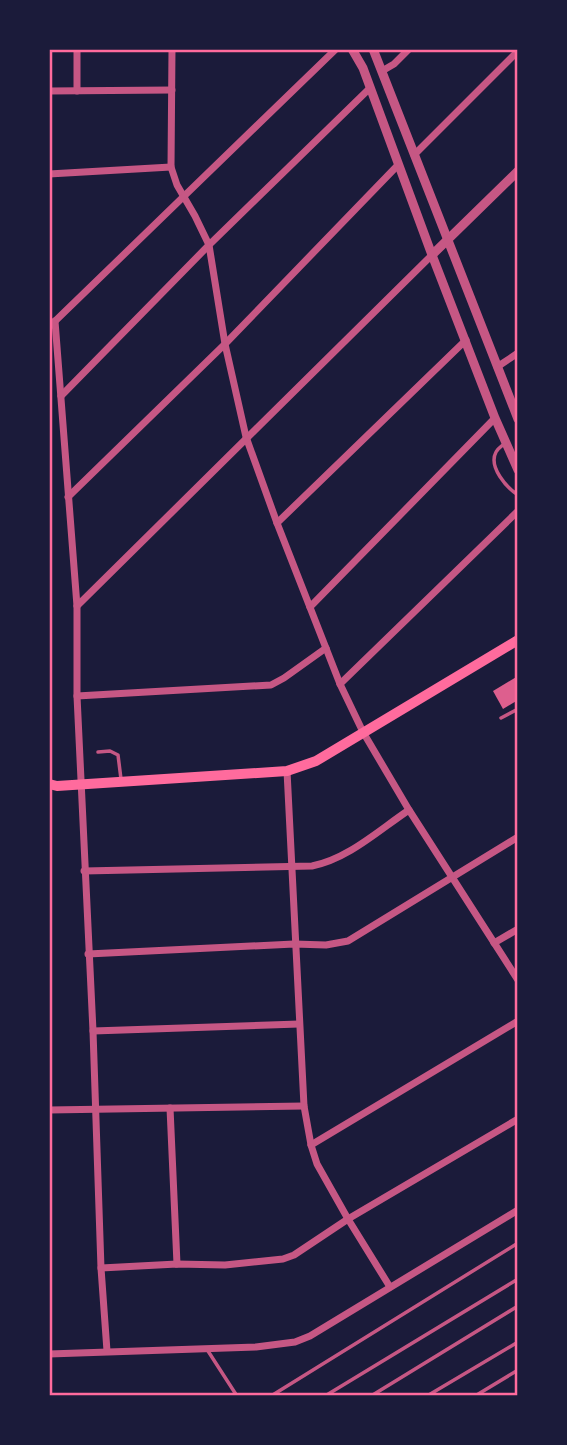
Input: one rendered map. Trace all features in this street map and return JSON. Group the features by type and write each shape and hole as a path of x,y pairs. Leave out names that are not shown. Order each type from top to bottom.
{"main road":[{"path":"52,786 287,771 316,761 518,640"}],"street":[{"path":"77,49 77,90"},
{"path":"172,49 171,167 209,245 225,344 246,437 277,523 340,684 363,732 409,810 518,981"},
{"path":"107,1351 84,872 77,696 77,606 61,396 52,324 336,49"},
{"path":"352,49 363,68 432,255 518,470"},
{"path":"373,49 518,419"},
{"path":"363,68 382,71 394,64 409,49"},
{"path":"414,155 518,51"},
{"path":"61,396 209,245 370,88"},
{"path":"49,91 172,90"},
{"path":"68,497 225,344 398,165"},
{"path":"49,174 171,167"},
{"path":"77,606 518,171"},
{"path":"277,523 466,340"},
{"path":"497,367 518,353"},
{"path":"310,607 495,418"},
{"path":"340,684 518,511"},
{"path":"77,696 271,685 326,648"},
{"path":"287,771 304,1106 311,1145 317,1164 390,1287"},
{"path":"84,872 292,868 326,863 409,810"},
{"path":"88,954 348,942 518,837"},
{"path":"494,943 518,929"},
{"path":"311,1145 518,1021"},
{"path":"93,1031 299,1024"},
{"path":"49,1110 304,1106"},
{"path":"170,1108 177,1264"},
{"path":"101,1268 177,1264 225,1265 283,1259 294,1255 348,1219 518,1119"},
{"path":"49,1354 256,1348 295,1342 310,1336 518,1210"}],"lane":[{"path":"506,442 496,452 495,459 499,476 518,495"},
{"path":"502,718 518,709"},
{"path":"97,752 110,751 118,755 121,782"},
{"path":"271,1396 518,1242"},
{"path":"325,1396 518,1279"},
{"path":"371,1396 518,1306"},
{"path":"427,1396 518,1342"},
{"path":"207,1349 237,1396"},
{"path":"475,1396 518,1370"}],"building":[{"path":"518,676 518,700 503,709 493,691"}]}
